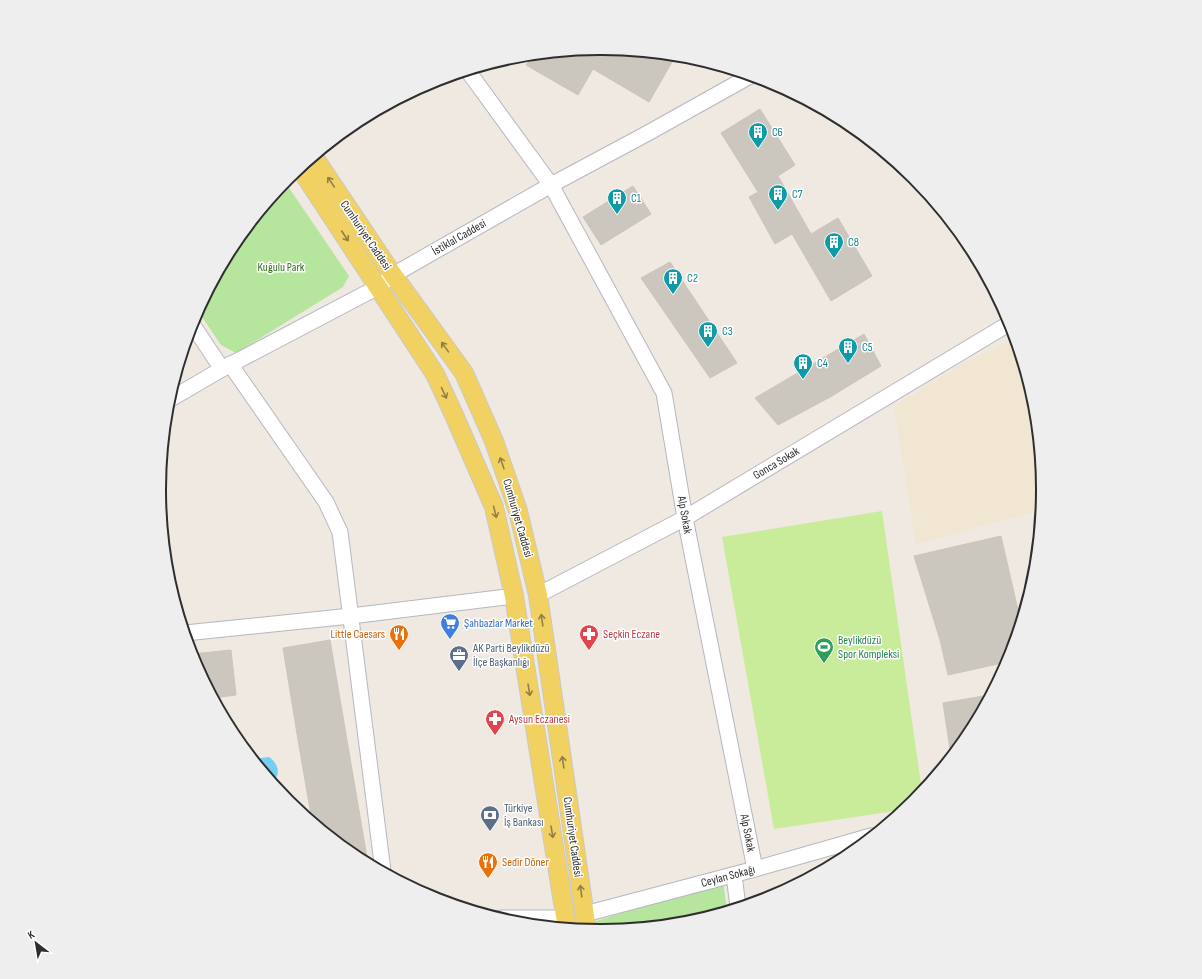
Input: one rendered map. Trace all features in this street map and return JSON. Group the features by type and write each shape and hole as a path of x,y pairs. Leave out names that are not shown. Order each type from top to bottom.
{"main road":[{"name":"Cumhuriyet Caddesi","path":"317,161 393,275 464,373 494,441 518,511 538,594 586,922"},
{"name":"Cumhuriyet Caddesi","path":"304,173 435,374 494,507 514,596 566,922"},
{"path":"514,596 538,594"},
{"path":"571,923 586,922"}],"street":[{"name":"Alp Sokak","path":"471,75 551,185 664,393 685,518 755,869"},
{"name":"İstiklal Caddesi","path":"177,395 226,367 378,287 393,275 551,185 744,79"},
{"name":"Gonca Sokak","path":"538,594 685,518 1003,327"},
{"path":"197,331 326,502 340,532 383,866"},
{"path":"191,632 350,616 514,596"},
{"name":"Ceylan Sokağı","path":"586,922 734,874 858,840"},
{"path":"734,874 737,902"}],"shaded area":[{"path":"1009,342 1021,377 1032,433 1035,461 1035,509 1030,513 916,544 894,407 966,361"}],"green space":[{"name":"Kuğulu Park","path":"289,188 349,276 343,287 236,353 221,345 202,317 211,297 240,248 256,225"},
{"name":"Beylikdüzü Spor Kompleksi","path":"882,511 921,783 892,811 774,829 722,537"},
{"path":"723,881 726,905 686,916 658,920 629,923 590,923"}],"water":[{"path":"269,757 275,762 278,769 276,778 274,776 259,758"}],"building":[{"path":"601,55 629,56 672,62 649,102 593,69 578,95 526,65 529,61 544,59"},
{"path":"760,109 795,165 778,176 811,234 838,218 872,276 831,301 792,234 775,244 749,197 758,192 721,133"},
{"name":"C1","path":"633,186 651,214 601,245 583,217"},
{"path":"670,262 737,363 710,378 641,278"},
{"path":"864,334 881,366 832,396 778,425 755,398"},
{"path":"1001,536 1018,611 999,664 948,675 940,640 914,556"},
{"path":"330,640 367,855 336,834 310,812 283,648"},
{"path":"231,650 236,695 220,697 211,682 199,653"},
{"path":"983,696 950,748 943,703"}],"place":[{"name":"C6","path":"758,149"},
{"name":"C7","path":"778,211"},
{"name":"C1","path":"617,215"},
{"name":"C8","path":"834,259"},
{"name":"C2","path":"673,295"},
{"name":"C3","path":"708,348"},
{"name":"C5","path":"848,364"},
{"name":"C4","path":"803,380"},
{"name":"Şahbazlar Market","path":"450,640"},
{"name":"Little Caesars","path":"399,651"},
{"name":"Seçkin Eczane","path":"589,651"},
{"name":"Beylikdüzü Spor Kompleksi","path":"824,664"},
{"name":"AK Parti Beylikdüzü İlçe Başkanlığı","path":"459,672"},
{"name":"Aysun Eczanesi","path":"495,736"},
{"name":"Türkiye İş Bankası","path":"490,832"},
{"name":"Sedir Döner","path":"488,879"}]}
